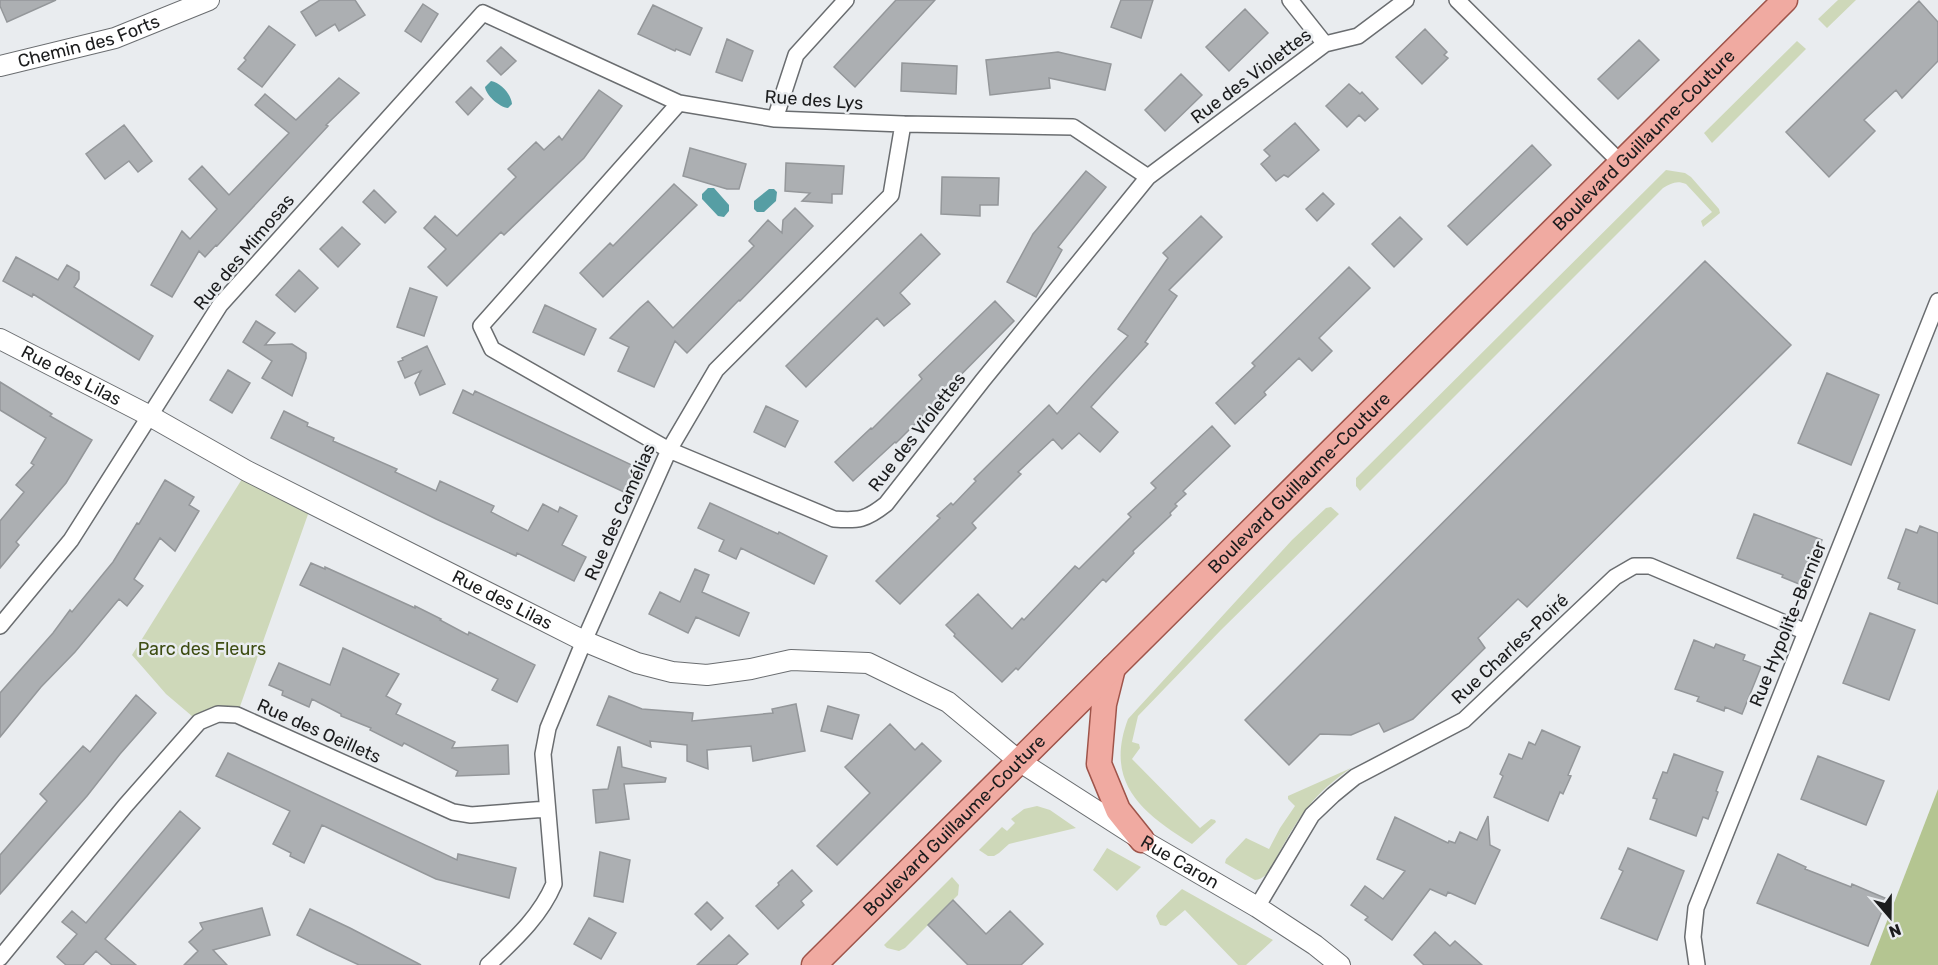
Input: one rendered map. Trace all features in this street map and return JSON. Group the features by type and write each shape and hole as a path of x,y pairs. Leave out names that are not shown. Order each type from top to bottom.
{"main road":[{"name":"Boulevard Guillaume-Couture","path":"814,965 1785,0"},
{"path":"1113,667 1104,704 1099,764 1118,810 1142,840"}],"street":[{"name":"Chemin des Forts","path":"0,66 116,38 209,0"},
{"path":"776,119 796,55 846,0"},
{"path":"1290,0 1325,44"},
{"name":"Rue des Violettes","path":"679,103 482,326 492,349 669,450 834,519 850,520 870,517 886,504 982,380 1148,177 1325,44 1358,36 1406,0"},
{"path":"1458,0 1621,162"},
{"name":"Rue des Lys","path":"483,13 679,103 776,119 1073,127 1148,177"},
{"name":"Rue des Mimosas","path":"0,626 72,540 220,305 483,13"},
{"name":"Rue des Camélias","path":"488,965 535,918 554,884 543,754 548,728 669,450 716,370 891,195 903,124"},
{"name":"Rue Hypolite-Bernier","path":"1697,965 1693,937 1696,908 1938,301"},
{"name":"Rue des Lilas","path":"0,339 150,416 247,471 584,641 637,663 672,672 707,675 751,669 791,660 841,660 868,663 948,702 1019,762"},
{"name":"Rue Charles-Poiré","path":"1257,907 1312,815 1333,795 1355,777 1464,720 1616,577 1634,566 1650,566 1806,632"},
{"name":"Rue des Oeillets","path":"0,958 125,806 199,722 218,714 237,715 453,812 471,815 546,808"},
{"name":"Rue Caron","path":"1019,762 1142,840 1257,907 1315,945 1340,965"}],"green space":[{"path":"1838,0 1856,0 1827,28 1818,19"},
{"path":"1797,41 1806,49 1712,143 1704,133"},
{"path":"1666,170 1685,173 1691,177 1720,213 1703,227 1701,221 1712,212 1686,184 1674,183 1663,188 1360,491 1356,486 1356,478"},
{"name":"Parc des Fleurs","path":"247,471 312,503 237,715 199,722 166,694 132,655"},
{"path":"1331,507 1339,514 1221,630 1138,716 1132,742 1139,744 1140,748 1132,759 1200,828 1211,819 1216,822 1192,844 1143,808 1132,794 1125,779 1121,761 1122,741 1128,719 1292,540 1326,508"},
{"path":"1351,768 1317,796 1294,827 1270,870 1264,876 1255,880 1225,863 1226,859 1246,838 1269,849 1295,806 1288,796"},
{"path":"1938,789 1938,965 1870,965"},
{"path":"1037,806 1050,810 1076,828 1009,844 994,856 988,856 979,850 1002,827 1007,831 1015,823 1011,819 1024,809"},
{"path":"1107,848 1141,867 1117,891 1093,870"},
{"path":"952,877 959,885 958,895 905,948 899,951 887,948 884,945"},
{"path":"1182,889 1273,940 1246,965 1238,965 1185,910 1166,926 1160,925 1156,916 1158,912"}],"water":[{"path":"491,81 508,93 512,104 508,108 497,103 488,94 485,87"},
{"path":"708,188 714,188 729,205 729,211 724,217 718,216 702,199 702,194"},
{"path":"769,189 777,192 776,201 764,212 757,212 754,209 754,201"}],"building":[{"path":"0,0 56,0 7,22 0,6"},
{"path":"320,0 355,0 365,15 339,31 335,24 316,36 301,12"},
{"path":"896,0 935,0 855,87 834,67"},
{"path":"1121,0 1153,0 1141,38 1111,27"},
{"path":"1919,1 1938,22 1938,61 1902,98 1896,90 1864,120 1875,131 1829,177 1786,132"},
{"path":"423,4 438,14 421,42 405,31"},
{"path":"653,5 702,28 690,55 676,49 675,51 638,34"},
{"path":"1245,9 1268,33 1229,71 1206,47"},
{"path":"269,26 295,45 262,87 238,69"},
{"path":"1425,29 1447,52 1444,55 1448,58 1422,84 1396,57"},
{"path":"727,39 753,51 742,81 716,72"},
{"path":"1639,40 1659,60 1618,99 1598,79"},
{"path":"501,47 516,61 501,75 487,61"},
{"path":"1058,52 1111,64 1105,90 1049,78 1050,88 990,95 986,60"},
{"path":"902,63 957,66 956,94 901,91"},
{"path":"1181,74 1202,95 1165,131 1145,110"},
{"path":"339,78 359,93 326,125 328,126 217,246 205,257 199,251 172,297 151,285 182,231 190,239 217,209 189,179 202,166 229,195 289,133 255,105 265,94 296,120"},
{"path":"1349,84 1360,94 1362,92 1378,109 1365,121 1359,115 1347,127 1326,106"},
{"path":"471,87 483,99 468,115 456,102"},
{"path":"599,90 622,106 584,158 504,235 501,232 447,286 428,267 446,249 424,228 435,216 457,236 516,177 508,169 536,142 544,150 559,136 562,140"},
{"path":"1295,123 1319,150 1288,177 1284,175 1276,181 1261,164 1270,156 1264,150"},
{"path":"124,125 152,161 138,172 129,161 105,179 86,154"},
{"path":"1532,145 1551,165 1467,245 1448,226"},
{"path":"690,148 746,164 739,189 727,189 683,176"},
{"path":"786,163 844,166 842,194 832,194 832,203 802,201 810,193 785,191"},
{"path":"1086,171 1106,187 1058,247 1062,250 1036,297 1007,282 1033,234"},
{"path":"942,177 999,178 998,205 980,205 980,216 941,214"},
{"path":"674,184 697,205 603,297 580,273 610,243 613,246"},
{"path":"374,190 396,212 385,223 363,202"},
{"path":"1323,193 1334,204 1317,221 1306,209"},
{"path":"795,208 813,226 687,353 675,341 654,387 618,371 629,347 610,338 640,308 648,301 673,328 754,246 749,241 768,220 782,233 783,220"},
{"path":"1201,216 1222,237 1169,290 1177,296 1145,342 1148,344 1091,407 1118,432 1100,452 1079,433 1062,449 1053,439 1018,472 1021,474 972,523 976,528 900,604 876,581 940,518 937,516 951,503 953,505 976,481 974,479 1049,405 1057,414 1128,336 1118,329 1168,258 1163,253"},
{"path":"1400,217 1422,239 1394,267 1372,244"},
{"path":"342,227 360,244 338,267 320,249"},
{"path":"921,234 940,254 900,293 910,304 884,326 877,318 806,387 786,366"},
{"path":"16,257 58,280 67,265 79,272 79,279 74,287 153,336 139,360 33,294 32,297 3,281"},
{"path":"1705,261 1791,345 1527,607 1518,599 1478,638 1485,648 1413,719 1384,732 1379,723 1351,735 1320,734 1289,765 1245,720"},
{"path":"1349,267 1370,288 1319,338 1332,351 1312,371 1299,358 1264,392 1266,395 1235,424 1216,403 1255,366 1252,363"},
{"path":"299,270 318,288 295,312 276,295"},
{"path":"410,288 437,297 424,336 397,327"},
{"path":"995,301 1014,321 896,443 853,481 835,462 922,379 919,375"},
{"path":"545,305 596,329 584,355 533,332"},
{"path":"256,321 275,333 265,345 292,344 306,353 292,396 262,378 272,361 243,342"},
{"path":"427,346 445,384 420,395 415,383 421,371 405,378 398,362"},
{"path":"228,370 250,383 232,413 210,400"},
{"path":"1827,373 1879,395 1851,465 1798,443"},
{"path":"0,382 52,414 50,416 92,440 66,483 16,542 19,545 0,568 0,521 24,492 16,485 34,465 31,463 46,438 0,410"},
{"path":"463,390 473,395 475,391 636,467 624,492 453,413"},
{"path":"766,406 798,421 785,447 754,432"},
{"path":"284,411 308,423 307,426 334,438 333,441 397,469 395,472 436,491 440,481 494,506 491,512 528,531 543,504 558,512 560,507 577,516 562,545 586,557 574,581 517,553 516,556 436,519 271,438"},
{"path":"1212,426 1230,446 1183,491 1186,494 1175,504 1177,506 1170,513 1171,515 1133,551 1134,553 1106,582 1103,579 1018,670 1016,668 1002,682 954,636 955,634 946,625 978,594 1012,629 1022,618 1024,620 1075,566 1079,569 1131,517 1128,514 1156,488 1151,483"},
{"path":"165,480 194,497 189,505 199,511 175,551 160,538 134,579 143,586 127,606 119,599 0,737 0,693 113,562"},
{"path":"710,503 778,534 779,532 827,556 814,584 741,548 736,559 719,551 724,540 698,528"},
{"path":"1754,514 1822,540 1804,586 1782,577 1783,575 1737,558"},
{"path":"1920,526 1938,533 1938,604 1898,589 1900,583 1888,578 1906,529 1917,533"},
{"path":"311,563 325,569 325,567 415,608 415,606 468,635 469,632 535,665 517,702 492,690 498,679 300,585"},
{"path":"695,569 709,575 702,592 749,613 739,636 696,617 688,633 649,614 660,592 680,602"},
{"path":"1870,613 1915,630 1889,700 1843,683"},
{"path":"1694,640 1714,648 1716,644 1745,655 1743,660 1761,667 1742,714 1725,707 1724,711 1697,701 1699,697 1675,689"},
{"path":"343,648 399,674 386,696 401,704 396,714 455,742 452,748 508,745 509,774 456,776 458,771 404,743 402,746 312,699 309,707 282,695 283,691 269,685 279,663 330,685"},
{"path":"136,695 156,713 87,796 0,894 0,855 47,801 40,794 83,746 90,752"},
{"path":"609,696 642,709 693,713 692,721 773,713 772,709 796,704 805,751 753,761 751,746 707,750 708,769 687,761 687,745 650,741 651,747 597,725"},
{"path":"828,706 859,715 852,739 821,731"},
{"path":"890,724 915,750 922,743 941,761 837,865 817,846 870,793 845,767"},
{"path":"1542,730 1580,747 1568,775 1571,776 1563,794 1560,792 1548,821 1494,797 1503,776 1500,774 1509,754 1522,759 1529,742 1535,745"},
{"path":"618,747 620,747 622,767 666,778 665,782 624,784 629,819 596,823 593,790 608,789"},
{"path":"228,753 457,860 458,854 516,868 509,898 436,879 322,825 304,863 290,856 291,853 273,844 290,811 216,776"},
{"path":"1674,754 1723,772 1708,819 1703,817 1696,836 1650,819 1657,799 1653,798 1663,772 1667,773"},
{"path":"1818,756 1884,781 1866,825 1801,799"},
{"path":"180,811 200,828 105,939 136,965 112,965 96,951 83,965 66,965 57,957 77,934 62,922 72,911 86,923"},
{"path":"1488,816 1490,845 1500,850 1475,904 1448,892 1446,896 1430,889 1392,940 1365,920 1368,917 1351,905 1365,886 1383,899 1405,871 1377,859 1395,817 1448,843 1449,841 1455,843 1460,832 1477,840"},
{"path":"1628,848 1684,871 1657,940 1601,918 1623,871 1619,869"},
{"path":"600,852 630,860 623,902 594,896"},
{"path":"1778,854 1806,867 1805,869 1851,887 1852,884 1887,899 1868,946 1757,903"},
{"path":"792,870 812,891 801,901 804,905 778,929 756,906"},
{"path":"953,900 986,934 1010,911 1043,944 1021,965 968,965 928,925"},
{"path":"707,902 723,918 711,930 695,914"},
{"path":"262,908 270,935 213,950 227,965 184,965 198,951 189,942 203,929 200,923"},
{"path":"310,909 421,965 359,965 297,935"},
{"path":"589,918 616,933 601,959 574,944"},
{"path":"1435,932 1450,946 1455,941 1482,965 1424,965 1414,955"},
{"path":"729,935 748,954 736,965 697,965"}]}
